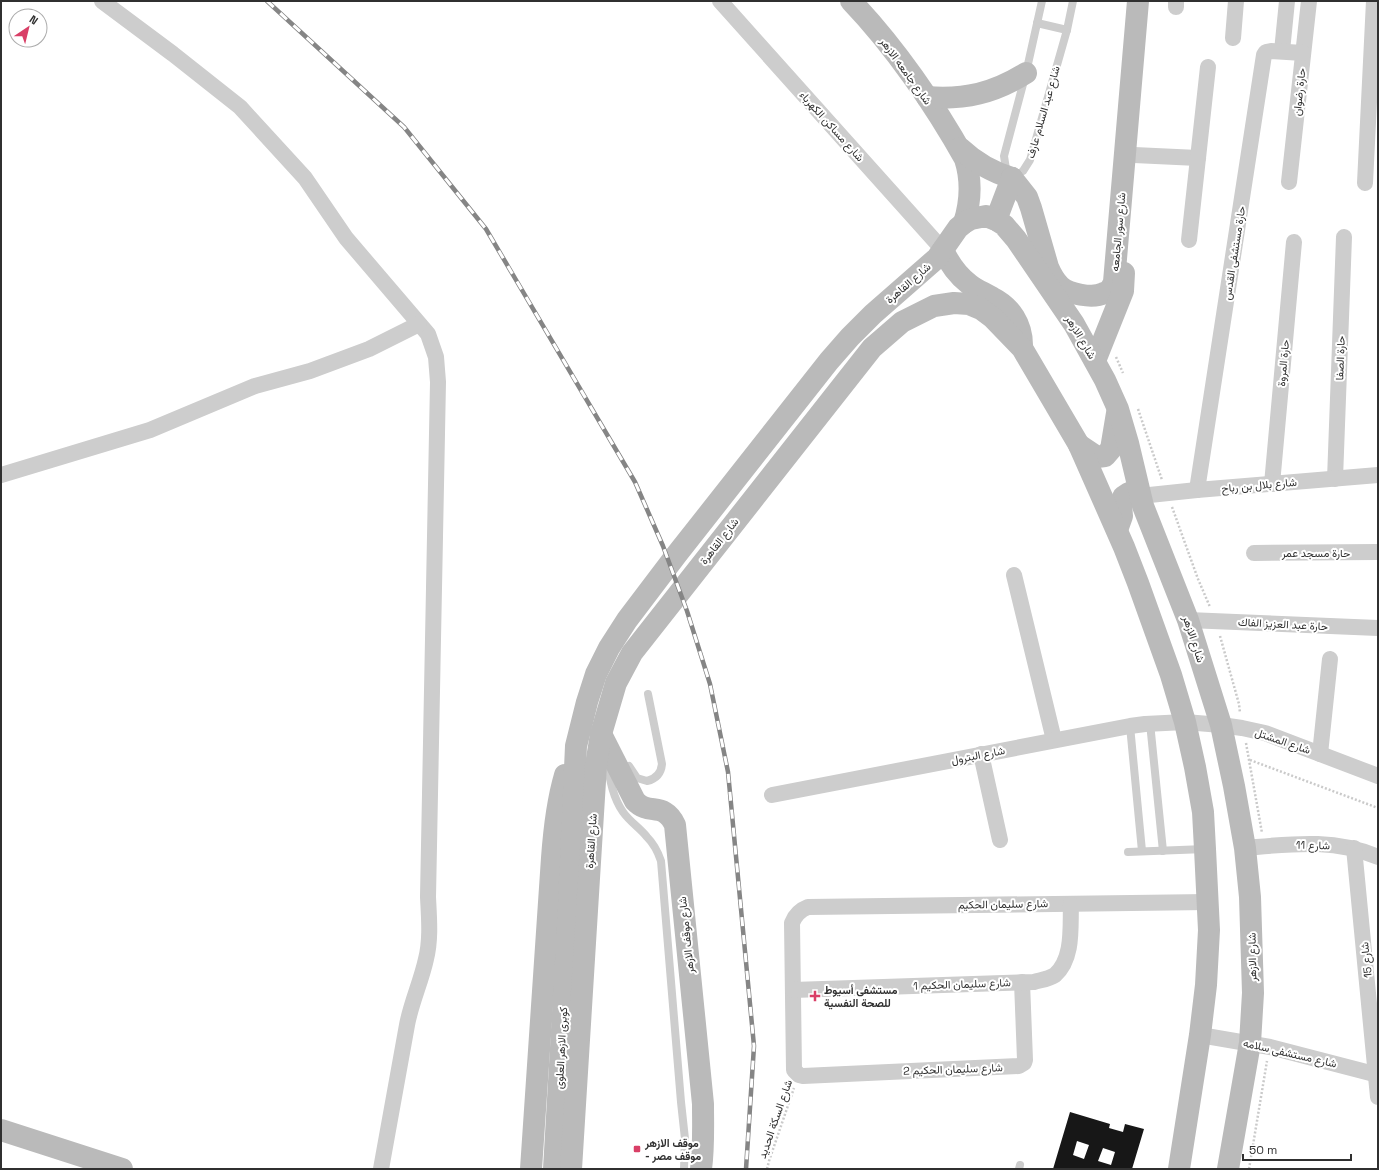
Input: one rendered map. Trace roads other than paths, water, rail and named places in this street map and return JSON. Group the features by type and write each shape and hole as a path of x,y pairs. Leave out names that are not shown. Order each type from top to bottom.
{"main road":[{"name":"شارع جامعه الازهر","path":"851,1 887,43 927,97 965,159 969,170 970,184 969,204 964,223"},
{"name":"شارع سور الجامعه","path":"1012,178 1027,197 1048,267 1051,274 1060,286 1073,294 1099,295 1110,290 1114,282 1138,1"},
{"name":"شارع سور الجامعه","path":"1095,361 1123,292 1146,1"},
{"path":"927,97 955,98 984,93 999,88 1026,73"},
{"name":"شارع جامعه الازهر","path":"957,144 974,160 986,168 1012,178"},
{"path":"1012,178 996,220 986,216 978,216 970,219 958,228 943,250 952,266 968,284 1001,303 1013,314 1020,330 1022,348 1079,445 1117,530 1155,629 1185,722 1195,768 1201,805 1205,849 1208,902 1208,962 1200,1035 1179,1169"},
{"name":"شارع الازهر","path":"996,220 1016,239 1074,324 1095,361 1118,409 1133,460 1140,496 1188,620 1221,725 1245,848 1250,897 1253,993 1250,1043 1228,1169"},
{"name":"شارع القاهرة","path":"531,1169 555,823 566,768 576,746 596,674 609,648 627,620 682,547 835,355 850,337 873,314 937,258 943,250"},
{"name":"شارع القاهرة","path":"577,929 601,734 616,683 632,653 854,370 872,348 888,332 902,322 934,306 954,303 968,304 981,309 993,318 1022,348"},
{"path":"1079,445 1097,457 1105,456 1111,449 1118,409"},
{"path":"1117,530 1122,516 1121,504 1123,497 1129,493 1140,496"},
{"name":"شارع موقف الازهر","path":"601,734 638,805 645,808 662,811 672,819 674,825 678,957 703,1104 694,1140 703,1158 700,1169"},
{"name":"شارع القاهرة","path":"576,746 577,929"},
{"name":"كوبرى الازهر العلوى","path":"554,1169 577,929"},
{"name":"كوبرى الازهر العلوى","path":"571,1169 577,929"},
{"path":"1,1130 113,1167"},
{"path":"58,1149 80,1169"}],"street":[{"path":"102,1 206,80 240,108 256,124 305,178 346,238 428,334 436,357 438,382 428,897 429,941 418,990 410,1010 381,1169"},
{"name":"شارع مساكن الكهرباء","path":"720,1 943,250"},
{"path":"1233,38 1236,1"},
{"path":"1282,51 1287,1"},
{"name":"حارة رضوان","path":"1289,182 1309,1"},
{"path":"1365,183 1374,1"},
{"name":"حارة مستشفى القدس","path":"1197,490 1264,55 1269,51 1303,53"},
{"path":"1190,240 1208,67"},
{"path":"1134,155 1198,158"},
{"name":"حارة الصفا","path":"1335,479 1344,237"},
{"name":"حارة المروة","path":"1272,484 1294,242"},
{"path":"1,475 150,430 255,386 310,371 369,349 419,324"},
{"name":"شارع بلال بن رباح","path":"1140,496 1378,475"},
{"name":"حارة مسجد عمر","path":"1254,553 1378,552"},
{"path":"1014,574 1054,740"},
{"name":"حارة عبد العزيز الفاك","path":"1188,620 1378,628"},
{"path":"1320,754 1330,659"},
{"name":"شارع البترول","path":"772,794 1130,726 1150,723 1185,722"},
{"name":"شارع المشتل","path":"1185,722 1221,725 1265,733 1378,776"},
{"path":"981,754 1000,840"},
{"name":"شارع 11","path":"1245,848 1300,844 1340,845 1354,848 1378,857"},
{"name":"شارع 15","path":"1354,848 1372,967 1378,1096"},
{"name":"شارع سليمان الحكيم","path":"793,990 792,923 798,912 808,907 1208,902"},
{"name":"شارع سليمان الحكيم 1","path":"793,990 1034,982 1048,979 1054,975 1064,962 1069,947 1071,904"},
{"name":"شارع سليمان الحكيم 2","path":"793,990 794,1070 799,1075 1019,1066 1024,1063 1025,1060 1022,982"},
{"name":"شارع مستشفى سلامه","path":"1200,1035 1250,1043 1377,1074"}],"lane":[{"path":"1012,178 1006,169 1004,156 1026,73 1042,1"},
{"name":"شارع عبد السلام عارف","path":"1012,178 1023,171 1030,160 1073,1"},
{"path":"1037,23 1066,30"},
{"path":"601,734 627,763 637,778 647,781 657,777 662,764 648,694"},
{"path":"1150,723 1163,851"},
{"path":"1130,726 1142,851"},
{"path":"601,734 611,788 616,800 630,821 648,837 661,861 678,957"},
{"path":"1128,852 1205,849"},
{"path":"684,1169 694,1140"}],"railway":[{"path":"267,1 404,127 486,229 635,482 663,546 687,611 710,684 728,772 754,1046 746,1169"}],"place":[{"name":"مستشفى أسيوط للصحة النفسية","path":"815,996"},
{"name":"موقف الازهر - موقف مصر","path":"637,1149"}]}
